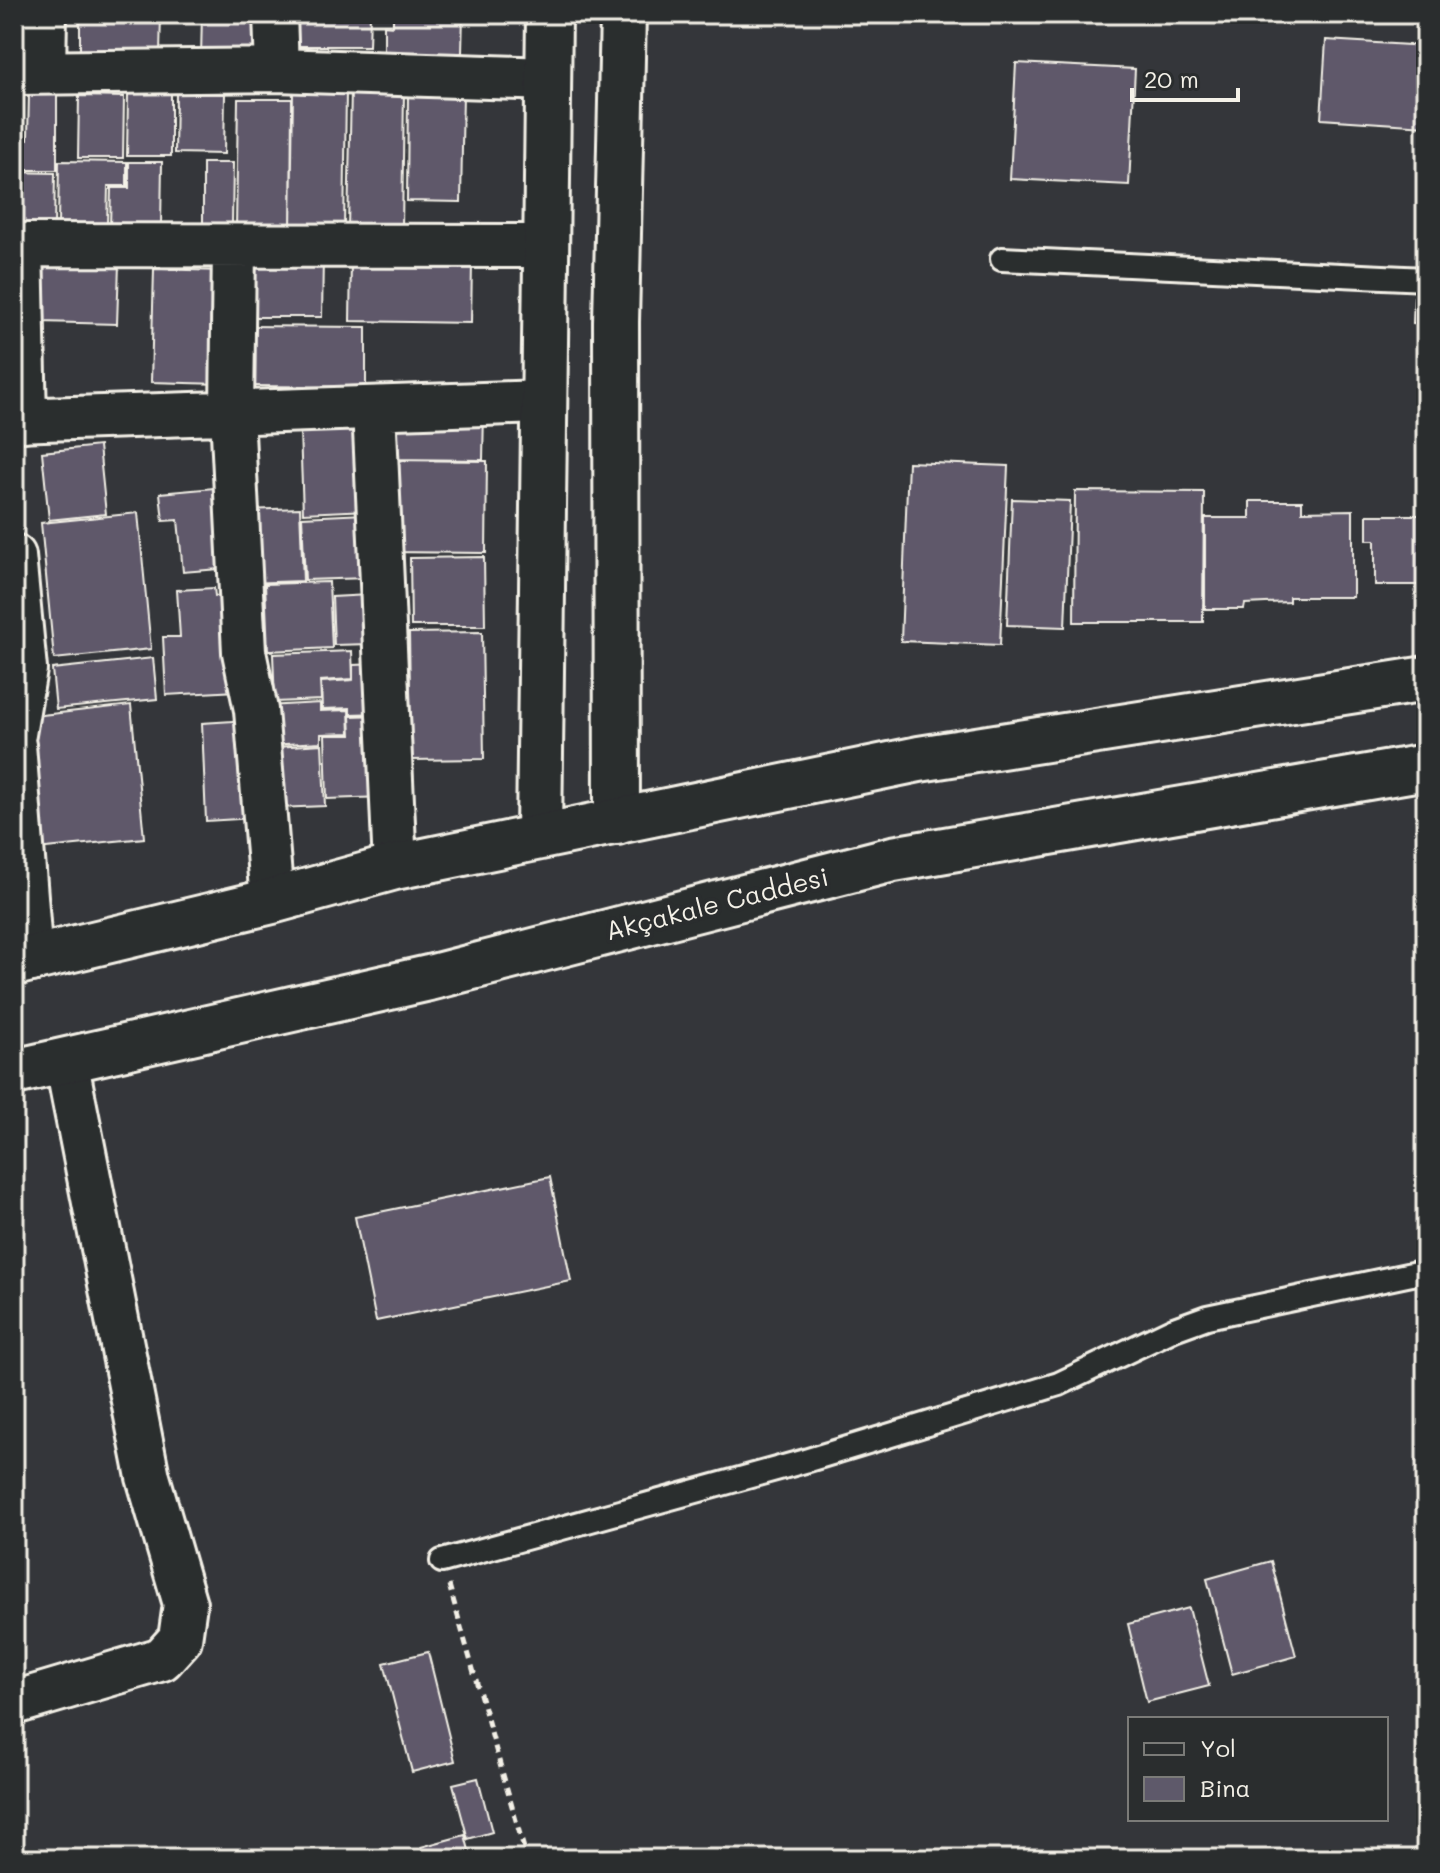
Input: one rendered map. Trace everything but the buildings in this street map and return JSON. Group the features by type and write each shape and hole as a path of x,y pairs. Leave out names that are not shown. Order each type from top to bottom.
{"main road":[{"path":"539,836 549,14"},
{"path":"617,822 616,322 623,14"},
{"path":"22,961 272,901 395,867 919,759 1426,679"},
{"name":"Akçakale Caddesi","path":"14,1072 429,978 893,859 1426,767"}],"street":[{"path":"45,14 29,72 277,70 549,79"},
{"path":"275,14 277,70"},
{"path":"542,402 20,420 18,245 546,246"},
{"path":"234,246 232,413 244,652 256,710 272,901"},
{"path":"374,408 395,867"},
{"path":"14,556 25,669 14,734"},
{"path":"14,745 22,961"},
{"path":"14,1703 162,1659 180,1639 185,1604 148,1477 66,1060"}],"lane":[{"path":"1002,259 1426,279"},
{"path":"442,1561 805,1461 1059,1384 1174,1329 1207,1317 1426,1271"}],"path":[{"path":"442,1561 527,1859"}]}
